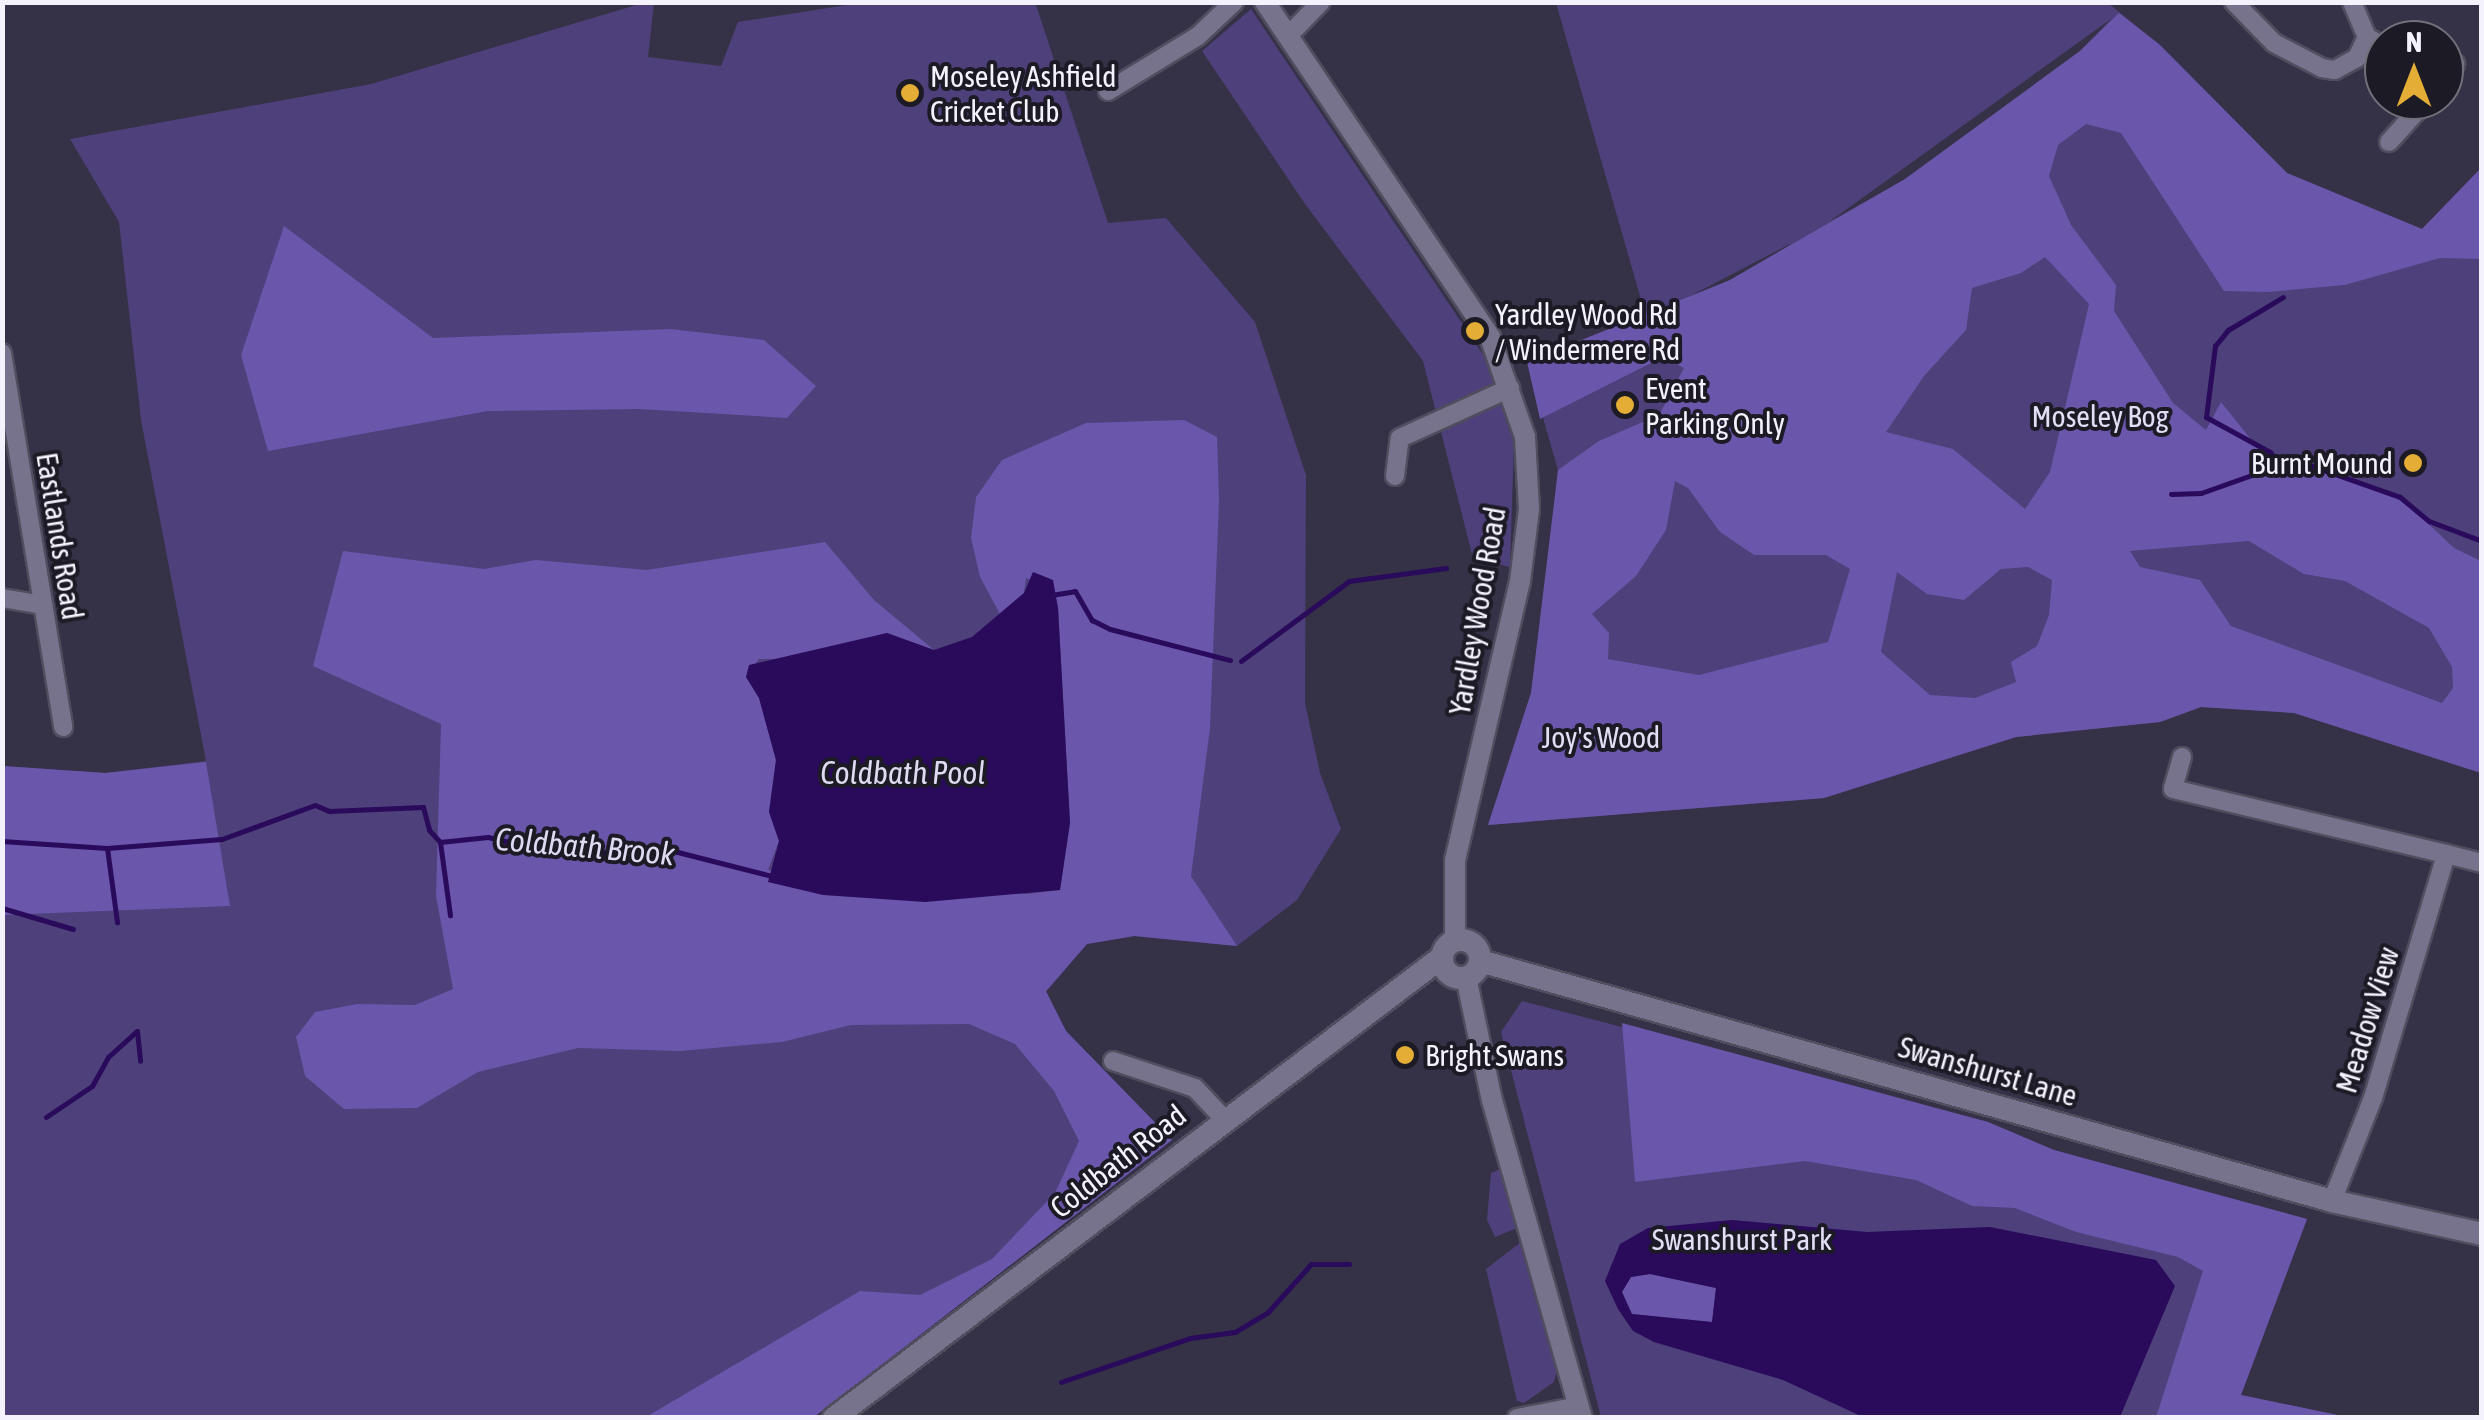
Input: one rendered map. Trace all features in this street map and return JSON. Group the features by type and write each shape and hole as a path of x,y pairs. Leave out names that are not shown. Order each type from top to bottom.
{"main road":[{"path":"1471,944 1473,969 1448,973 1449,949 1471,944"},
{"name":"Coldbath Road","path":"834,1418 1449,949"},
{"name":"Swanshurst Lane","path":"1473,969 2332,1201 2482,1234"}],"street":[{"path":"1108,90 1198,36 1234,2"},
{"name":"Yardley Wood Road","path":"1265,2 1490,337 1525,437 1529,510 1500,677 1456,861 1449,949"},
{"path":"1288,36 1321,2"},
{"path":"2234,2 2274,43 2322,68 2357,58 2364,43"},
{"path":"2352,2 2364,29"},
{"path":"2389,142 2409,120"},
{"name":"Eastlands Road","path":"2,353 63,727"},
{"path":"1394,476 1400,438 1510,388"},
{"path":"2,598 42,605"},
{"path":"2182,757 2173,788 2482,863"},
{"name":"Meadow View","path":"2332,1201 2374,1098 2446,854"},
{"path":"1473,969 1492,1100 1581,1412 1517,1418"},
{"path":"1113,1060 1195,1088 1224,1118"}],"green space":[{"path":"1035,2 1108,223 1166,218 1255,322 1306,475 1305,703 1320,773 1341,829 1297,900 1237,946 1134,936 1087,944 1046,992 1066,1031 1172,1140 814,1417 3,1418 2,766 105,773 206,761 141,420 119,222 70,139 371,84 643,3 654,3 648,57 721,66 738,22 860,3"},
{"name":"Moseley Bog","path":"1556,3 2108,3 2160,45 2287,173 2422,229 2481,168 2481,773 2294,713 2201,707 2160,722 2016,737 1824,798 1488,825 1531,693 1549,573 1558,470 1527,362 1646,317","holes":["2111,19 2080,51 1905,179 1829,222","1790,244 1730,280 1671,306"]},
{"path":"1251,9 1488,362 1514,441 1510,567 1473,558 1423,361 1305,204 1202,51"},
{"name":"Moseley Bog","path":"2119,13 2160,45 2287,173 2422,229 2481,168 2481,259 2440,258 2345,285 2268,292 2224,291 2121,133 2086,124 2058,145 2049,176 2071,225 2116,285 2114,311 2173,403 2206,430 2221,402 2273,467 2312,466 2400,497 2454,548 2481,561 2481,773 2294,713 2201,707 2160,722 2016,737 1824,798 1488,825 1531,693 1558,470 1599,441 1659,415 1684,368 1663,357 1540,419 1527,362 1730,280 1905,179 2080,51","holes":["2045,257 2089,304 2050,472 2025,509 1953,449 1886,432 1924,376 1966,330 1972,288 2021,273","1675,481 1688,488 1720,532 1754,555 1826,555 1850,569 1828,642 1699,675 1608,659 1609,633 1592,614 1636,576 1666,530","2249,541 2304,574 2345,581 2429,628 2452,667 2453,688 2442,703 2231,626 2200,580 2140,567 2130,551","2028,567 2052,580 2049,615 2037,646 2011,662 2016,682 1975,698 1930,695 1881,652 1897,572 1927,594 1964,600 2001,569"]},
{"path":"284,226 433,338 671,329 764,340 816,386 787,418 639,409 488,411 268,451 241,355"},
{"path":"1184,420 1217,437 1219,500 1210,728 1191,876 1237,946 1134,936 1087,944 1046,991 1066,1031 1172,1140 814,1417 646,1417 860,1291 920,1295 992,1259 1055,1193 1079,1141 1054,1091 1015,1044 969,1024 851,1025 782,1042 680,1051 578,1048 478,1072 417,1108 344,1109 305,1076 296,1037 315,1012 357,1004 415,1005 453,989 436,896 441,724 313,666 343,551 484,569 536,560 647,570 825,542 874,600 934,650 887,633 789,659 759,659 746,677 759,698 776,760 769,812 779,841 768,870 1027,894 1060,890 1070,822 1058,608 1051,589 1026,578 1024,593 1000,614 980,577 971,538 976,497 1002,460 1086,423"},
{"path":"206,762 230,906 3,915 3,766 105,773"},
{"name":"Swanshurst Park","path":"1522,1001 1988,1122 2054,1150 2307,1219 2241,1395 2347,1417 1601,1417 1501,1032"},
{"path":"1622,1023 1988,1122 2054,1150 2307,1219 2241,1395 2347,1417 2156,1417 2203,1271 2178,1257 2076,1232 2015,1208 1972,1206 1916,1180 1805,1161 1635,1182"},
{"path":"1505,1167 1522,1226 1495,1237 1487,1220 1491,1173"},
{"path":"1525,1239 1558,1366 1554,1382 1524,1403 1517,1401 1486,1269"},
{"path":"1650,1274 1716,1288 1712,1322 1631,1314 1622,1292 1631,1277"}],"water":[{"name":"Coldbath Pool","path":"1033,572 1053,580 1058,608 1070,823 1060,890 925,902 823,895 768,882 779,841 769,812 776,760 759,698 746,677 749,665 887,633 934,650 972,637 1024,593"},
{"path":"1732,1220 1867,1232 1990,1227 2156,1260 2175,1286 2120,1417 1863,1417 1783,1380 1654,1342 1633,1331 1605,1281 1620,1244 1648,1228","holes":["1650,1274 1716,1288 1712,1322 1632,1314 1622,1292 1631,1277"]}],"waterway":[{"path":"2280,465 2270,452 2206,417 2215,346 2228,330 2283,297"},
{"name":"Coldbath Brook","path":"2171,494 2201,493 2280,465 2312,466 2400,497 2429,521 2482,541"},
{"name":"Coldbath Brook","path":"1241,661 1349,581 1446,568"},
{"name":"Coldbath Brook","path":"1051,595 1075,591 1092,620 1110,629 1230,660"},
{"name":"Coldbath Brook","path":"2,841 107,848 222,839 315,805 329,811 423,807 429,830 440,842 488,837 542,850 560,846 636,857 658,847 768,875"},
{"path":"440,842 450,915"},
{"path":"107,848 117,922"},
{"path":"2,908 73,929"},
{"path":"137,1031 140,1061"},
{"path":"46,1117 92,1086 108,1057 137,1031"},
{"path":"1061,1382 1190,1338 1235,1332 1268,1312 1311,1264 1349,1264"}],"place":[{"name":"Moseley Ashfield Cricket Club","path":"910,93"},
{"name":"Yardley Wood Rd / Windermere Rd","path":"1475,331"},
{"name":"Event Parking Only","path":"1625,405"},
{"name":"Burnt Mound","path":"2413,463"},
{"name":"Bright Swans","path":"1405,1055"}],"park label":[{"name":"Joy's Wood","path":"1601,737"}]}
